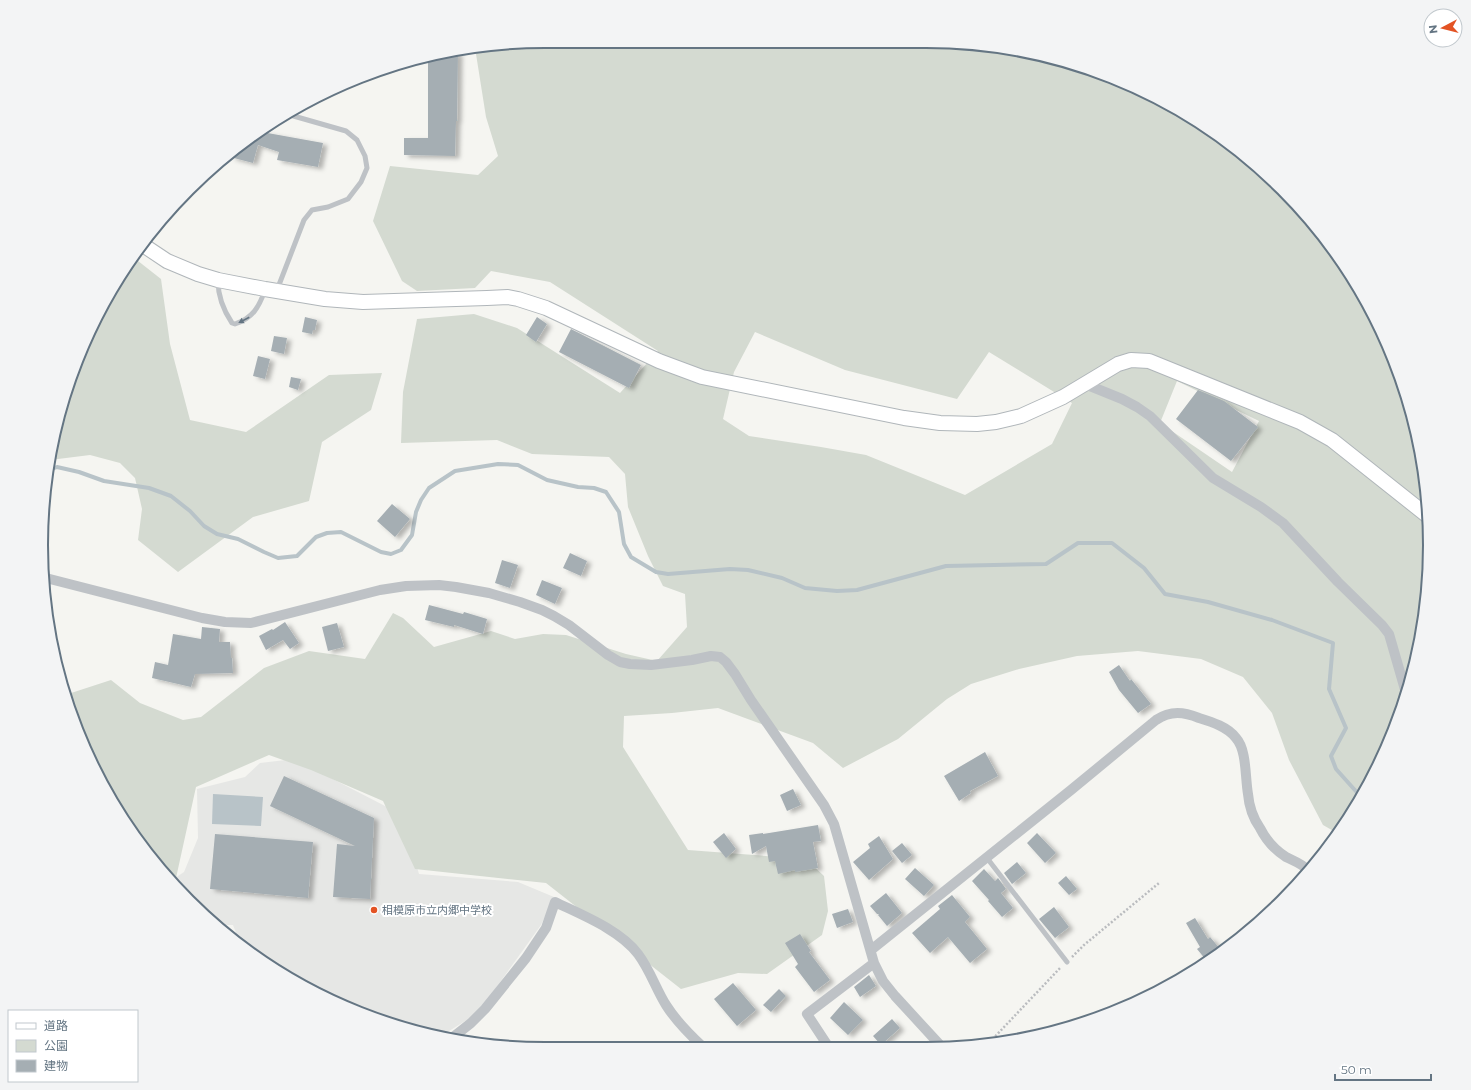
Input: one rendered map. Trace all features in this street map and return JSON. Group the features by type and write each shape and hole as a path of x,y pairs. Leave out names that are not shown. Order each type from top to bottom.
{"street":[{"path":"147,248 179,267 218,280 325,299 363,302 508,297 518,299 546,308 638,352 680,370 702,377 940,424 977,424 1008,420 1033,411 1124,362 1139,360 1149,361 1300,422 1332,440 1422,511"},
{"path":"1084,384 1122,399 1150,416 1213,478 1262,506 1283,523 1348,592 1374,616 1389,634 1403,683"},
{"path":"49,579 186,614 237,623 251,623 380,590 418,585 456,587 508,598 554,616 620,662 634,665 651,665 712,656 720,657 735,674 751,700 812,787 832,820 849,873 874,963 883,982 937,1042"},
{"path":"871,950 1164,715 1180,713 1197,717 1217,724 1232,733 1237,739 1242,750 1248,795 1255,821 1268,841 1276,850 1305,867"},
{"path":"457,1034 485,1009 526,958 546,928 555,902 614,933 629,944 645,965 673,1015 681,1026 698,1042"},
{"path":"825,1042 807,1014 874,963"}],"lane":[{"path":"218,280 218,290 226,312 232,323 235,324 242,322 254,313 271,290 304,220 312,210 328,207 348,199 361,182 367,168 365,156 357,140 346,131 294,116"},
{"path":"987,858 1067,962"}],"shaded area":[{"name":"相模原市立内郷中学校","path":"294,759 387,807 406,830 419,874 518,882 554,897 541,925 478,1013 448,1032 385,1016 325,991 296,975 242,939 237,935 233,925 224,925 217,919 176,878 184,872 198,838 197,789 245,777 260,763"},
{"path":"213,794 263,797 261,826 212,824"}],"green space":[{"path":"545,48 926,48 991,52 1055,65 1086,74 1146,99 1202,132 1254,171 1300,217 1320,242 1339,269 1372,325 1397,385 1406,416 1419,480 1422,512 1422,578 1419,610 1406,674 1397,705 1372,765 1356,794 1332,830 1323,825 1289,760 1272,713 1243,677 1201,659 1138,651 1077,656 1019,669 971,684 947,699 898,739 843,768 813,743 718,708 624,716 623,747 688,850 806,859 824,876 828,911 822,935 767,974 738,973 681,989 546,883 415,869 383,801 311,770 269,755 196,787 176,878 151,848 115,794 99,765 71,693 111,680 140,703 183,720 201,717 264,668 309,651 365,659 393,613 403,618 434,647 491,631 515,639 543,634 566,635 626,654 657,661 687,627 685,594 663,586 648,556 628,507 625,474 609,457 532,454 497,440 401,443 403,392 417,319 474,314 517,328 620,393 658,351 550,282 491,271 475,288 417,291 402,281 373,221 390,166 478,175 498,156 486,117 476,54 480,52 512,49","holes":["755,332 845,370 957,399 989,352 1072,403 1052,444 965,495 866,455 749,436 723,419 734,372","1177,381 1259,421 1232,472 1160,423"]},
{"path":"138,261 161,279 170,344 190,420 246,432 329,375 382,373 371,410 322,442 309,501 253,517 178,572 138,540 142,509 135,478 120,463 90,455 56,459 65,416 74,385 86,355 99,325 115,296"}],"building":[{"path":"458,56 455,156 404,155 404,138 428,138 428,62"},
{"path":"268,133 323,143 318,167 277,160 279,152 258,145 253,163 233,158"},
{"path":"305,317 317,320 315,330 313,330 312,334 302,332"},
{"path":"537,317 547,324 536,342 526,335"},
{"path":"571,329 641,365 629,388 559,352"},
{"path":"274,336 287,338 284,354 271,351"},
{"path":"258,356 270,359 265,379 253,376"},
{"path":"291,377 301,379 298,390 289,387"},
{"path":"1198,390 1224,401 1258,427 1231,461 1176,419"},
{"path":"392,504 410,519 395,537 377,521"},
{"path":"570,553 587,561 581,576 563,568"},
{"path":"502,560 518,565 510,588 495,583"},
{"path":"542,580 562,588 555,604 536,595"},
{"path":"429,605 463,614 464,612 487,619 483,634 454,625 454,627 425,620"},
{"path":"285,622 299,643 290,649 283,640 266,650 259,636 272,629 273,630"},
{"path":"337,623 344,647 328,651 322,627"},
{"path":"202,627 220,629 219,642 230,642 233,673 195,674 191,687 152,678 155,662 168,665 173,634 201,639"},
{"path":"1119,665 1130,681 1131,679 1151,704 1138,713 1119,690 1109,672"},
{"path":"985,752 998,776 970,791 971,793 959,801 944,776"},
{"path":"284,776 374,818 370,899 333,897 337,844 355,846 270,806"},
{"path":"793,789 801,805 787,811 780,795"},
{"path":"818,825 821,841 813,842 818,868 795,872 795,870 778,874 775,861 769,862 766,846 752,854 749,835"},
{"path":"724,833 736,849 726,858 713,842"},
{"path":"1037,833 1056,853 1045,863 1027,843"},
{"path":"215,834 313,842 308,898 210,889"},
{"path":"879,836 893,859 869,880 853,862 870,848 868,844"},
{"path":"902,843 912,855 902,863 892,851"},
{"path":"1017,862 1026,873 1012,884 1004,873"},
{"path":"915,868 934,885 924,896 905,879"},
{"path":"984,869 995,881 998,878 1006,889 1001,893 1013,908 1002,917 972,881"},
{"path":"1066,876 1077,889 1069,895 1058,883"},
{"path":"886,893 902,913 887,926 878,915 879,914 877,914 870,906"},
{"path":"952,895 970,917 965,922 987,949 970,963 948,937 930,953 912,933 940,909 938,906"},
{"path":"1054,907 1069,927 1055,938 1039,919"},
{"path":"848,909 853,922 837,928 832,914"},
{"path":"1195,918 1208,939 1210,937 1218,947 1204,957 1197,949 1200,947 1186,923"},
{"path":"800,934 811,951 809,952 830,980 814,992 795,967 798,964 785,943"},
{"path":"869,975 876,986 860,997 854,987"},
{"path":"733,983 756,1010 737,1026 714,999"},
{"path":"779,989 786,996 771,1012 763,1005"},
{"path":"844,1002 863,1020 848,1035 830,1018"},
{"path":"892,1019 900,1028 884,1042 878,1042 873,1036"}],"waterway":[{"path":"54,468 57,467 79,472 104,481 149,488 171,496 190,511 204,526 217,534 238,539 278,558 297,556 316,537 327,533 341,532 381,552 391,554 401,550 412,535 416,512 421,500 429,488 455,471 498,464 518,465 547,480 578,487 594,488 606,492 619,512 624,544 631,557 656,572 668,574 730,569 748,570 782,578 805,588 837,591 857,590 946,566 1046,564 1078,543 1112,543 1144,568 1165,594 1208,602 1272,620 1333,643 1329,689 1346,728 1331,756 1336,769 1357,792"}],"place":[{"name":"相模原市立内郷中学校","path":"374,910"}]}
